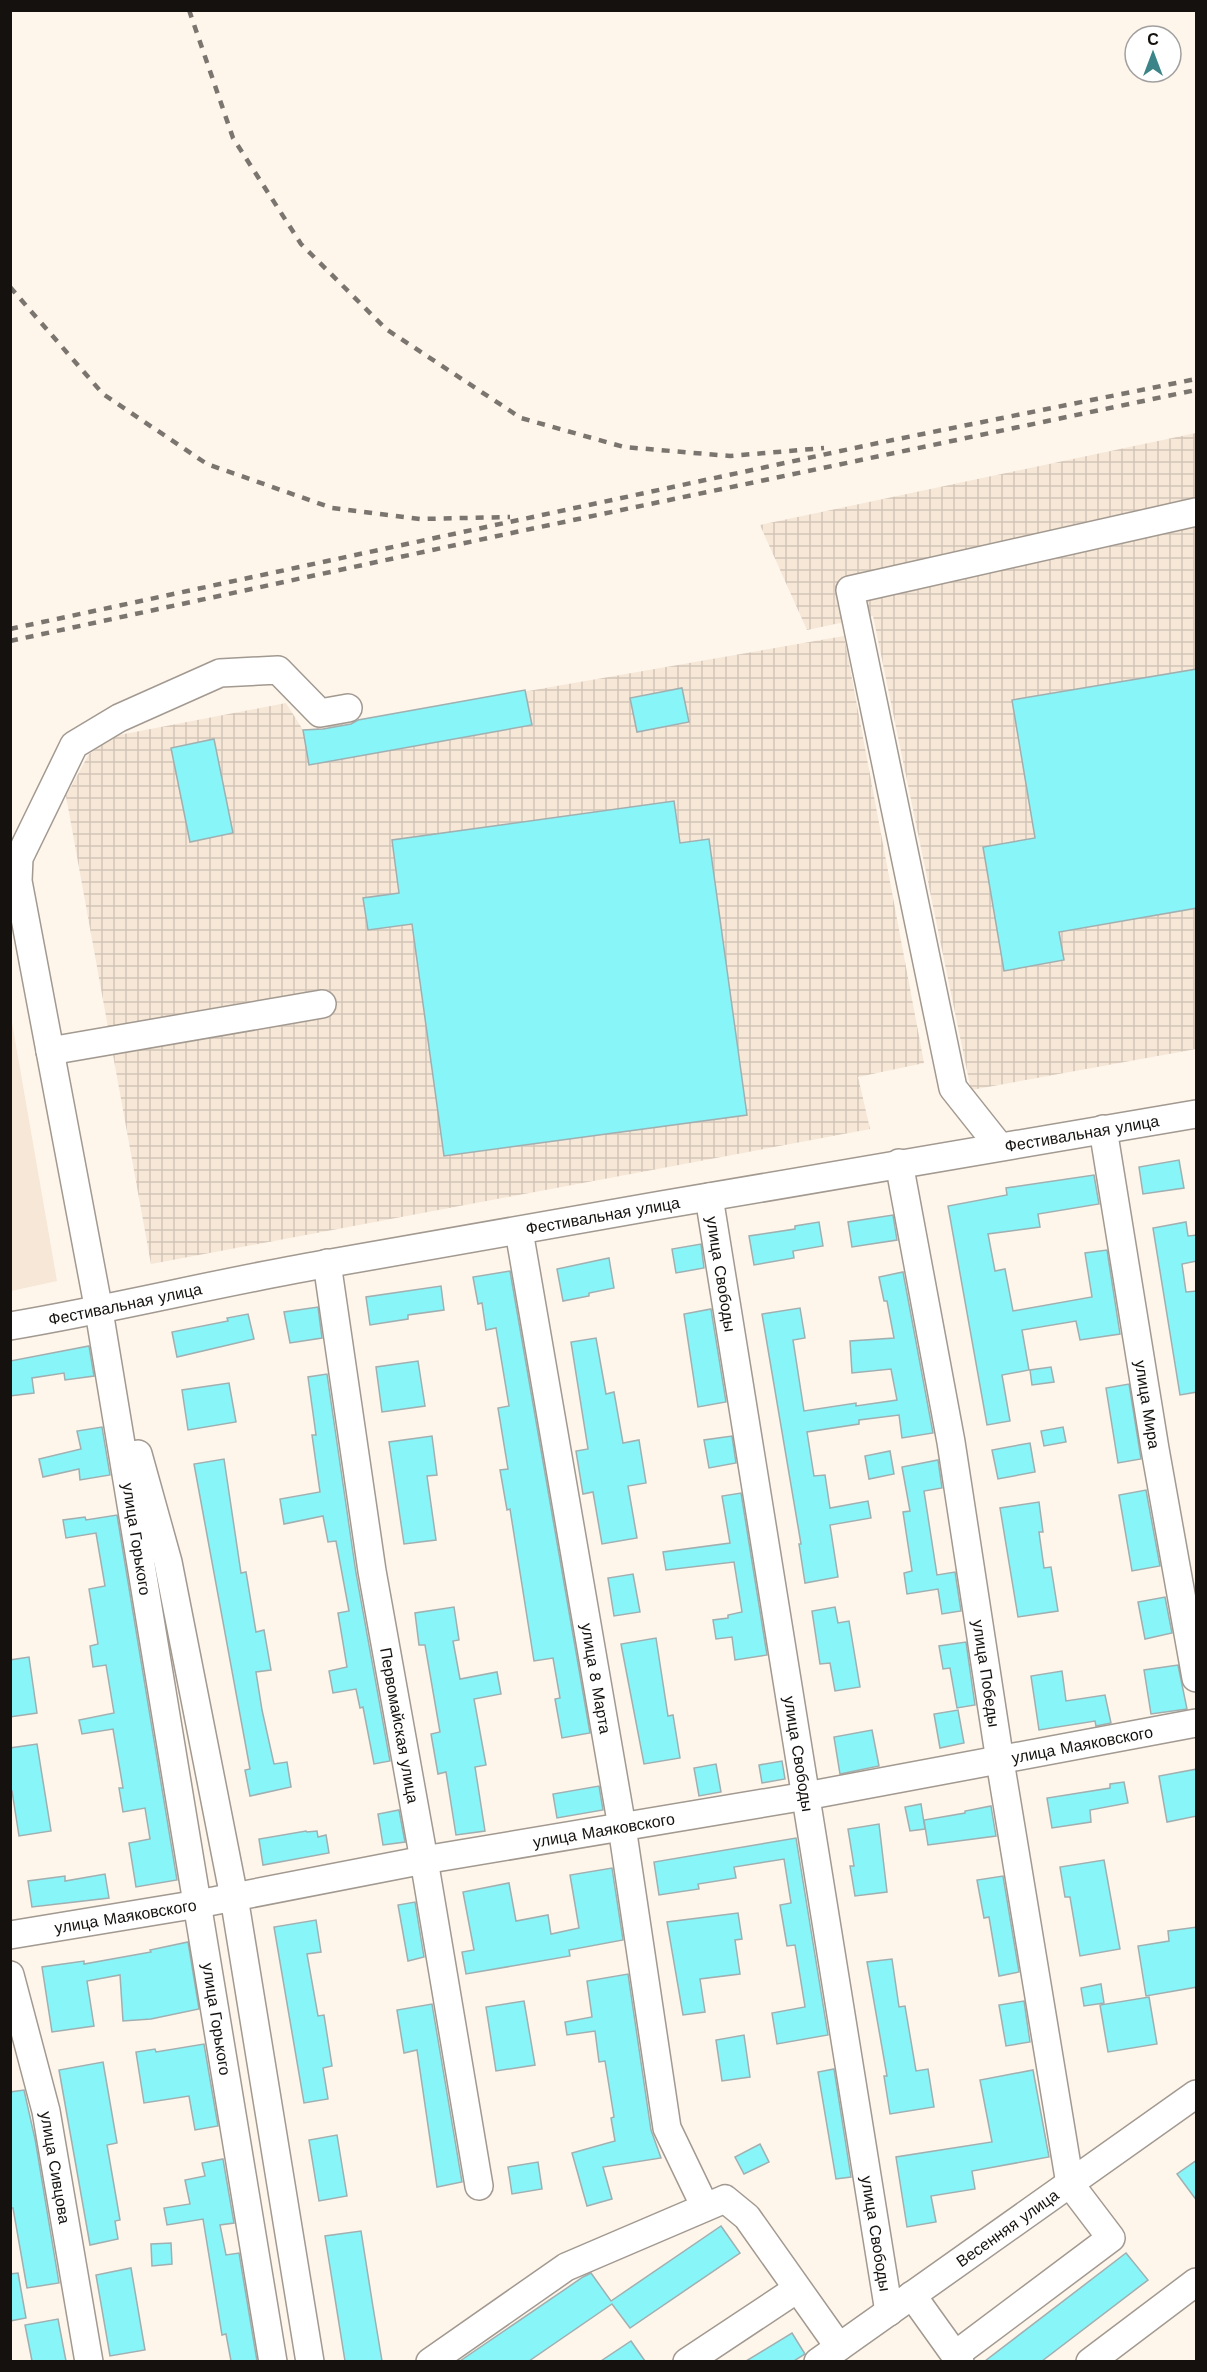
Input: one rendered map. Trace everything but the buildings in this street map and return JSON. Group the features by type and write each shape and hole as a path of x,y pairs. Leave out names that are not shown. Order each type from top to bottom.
{"street":[{"path":"999,1146 953,1088 850,590 1197,512"},
{"path":"99,1311 18,881 19,831 74,745 119,718 220,673 278,670 320,713 348,708"},
{"path":"50,1051 322,1004"},
{"name":"Фестивальная улица","path":"10,1326 99,1311 327,1263 899,1163 1197,1114"},
{"name":"улица Мира","path":"1103,1130 1155,1449 1197,1678"},
{"name":"улица Победы","path":"899,1163 951,1442 1000,1761 1070,2184"},
{"name":"улица Свободы","path":"709,1197 889,2312"},
{"name":"улица 8 Марта","path":"519,1231 622,1827 667,2128 705,2207"},
{"name":"Первомайская улица","path":"327,1263 372,1571 479,2186"},
{"name":"улица Горького","path":"99,1311 168,1562 234,1897 310,2361"},
{"name":"улица Горького","path":"99,1311 273,2361"},
{"name":"улица Маяковского","path":"10,1935 198,1904 424,1860 806,1796 1197,1723"},
{"name":"улица Сивцова","path":"10,1975 46,2111 89,2361"},
{"name":"Весенняя улица","path":"828,2356 1197,2094"},
{"path":"912,2295 958,2358 1111,2238 1070,2184"},
{"path":"430,2361 566,2267 725,2199 747,2217 797,2289 828,2356"},
{"path":"1090,2361 1197,2282"},
{"path":"687,2361 797,2289"}],"shaded area":[{"path":"1196,433 1196,1049 971,1090 873,616 807,630 760,525"},
{"path":"844,636 924,1063 858,1077 870,1129 151,1264 66,796 89,754 114,736 286,703 303,730"},
{"path":"11,1017 57,1281 10,1291"}],"railway":[{"path":"189,10 233,138 301,244 386,329 521,418 624,447 730,456 824,448"},
{"path":"10,287 103,394 207,464 332,508 420,519 510,517"},
{"path":"10,629 878,443 1196,379"},
{"path":"10,641 516,532 1196,390"}]}
